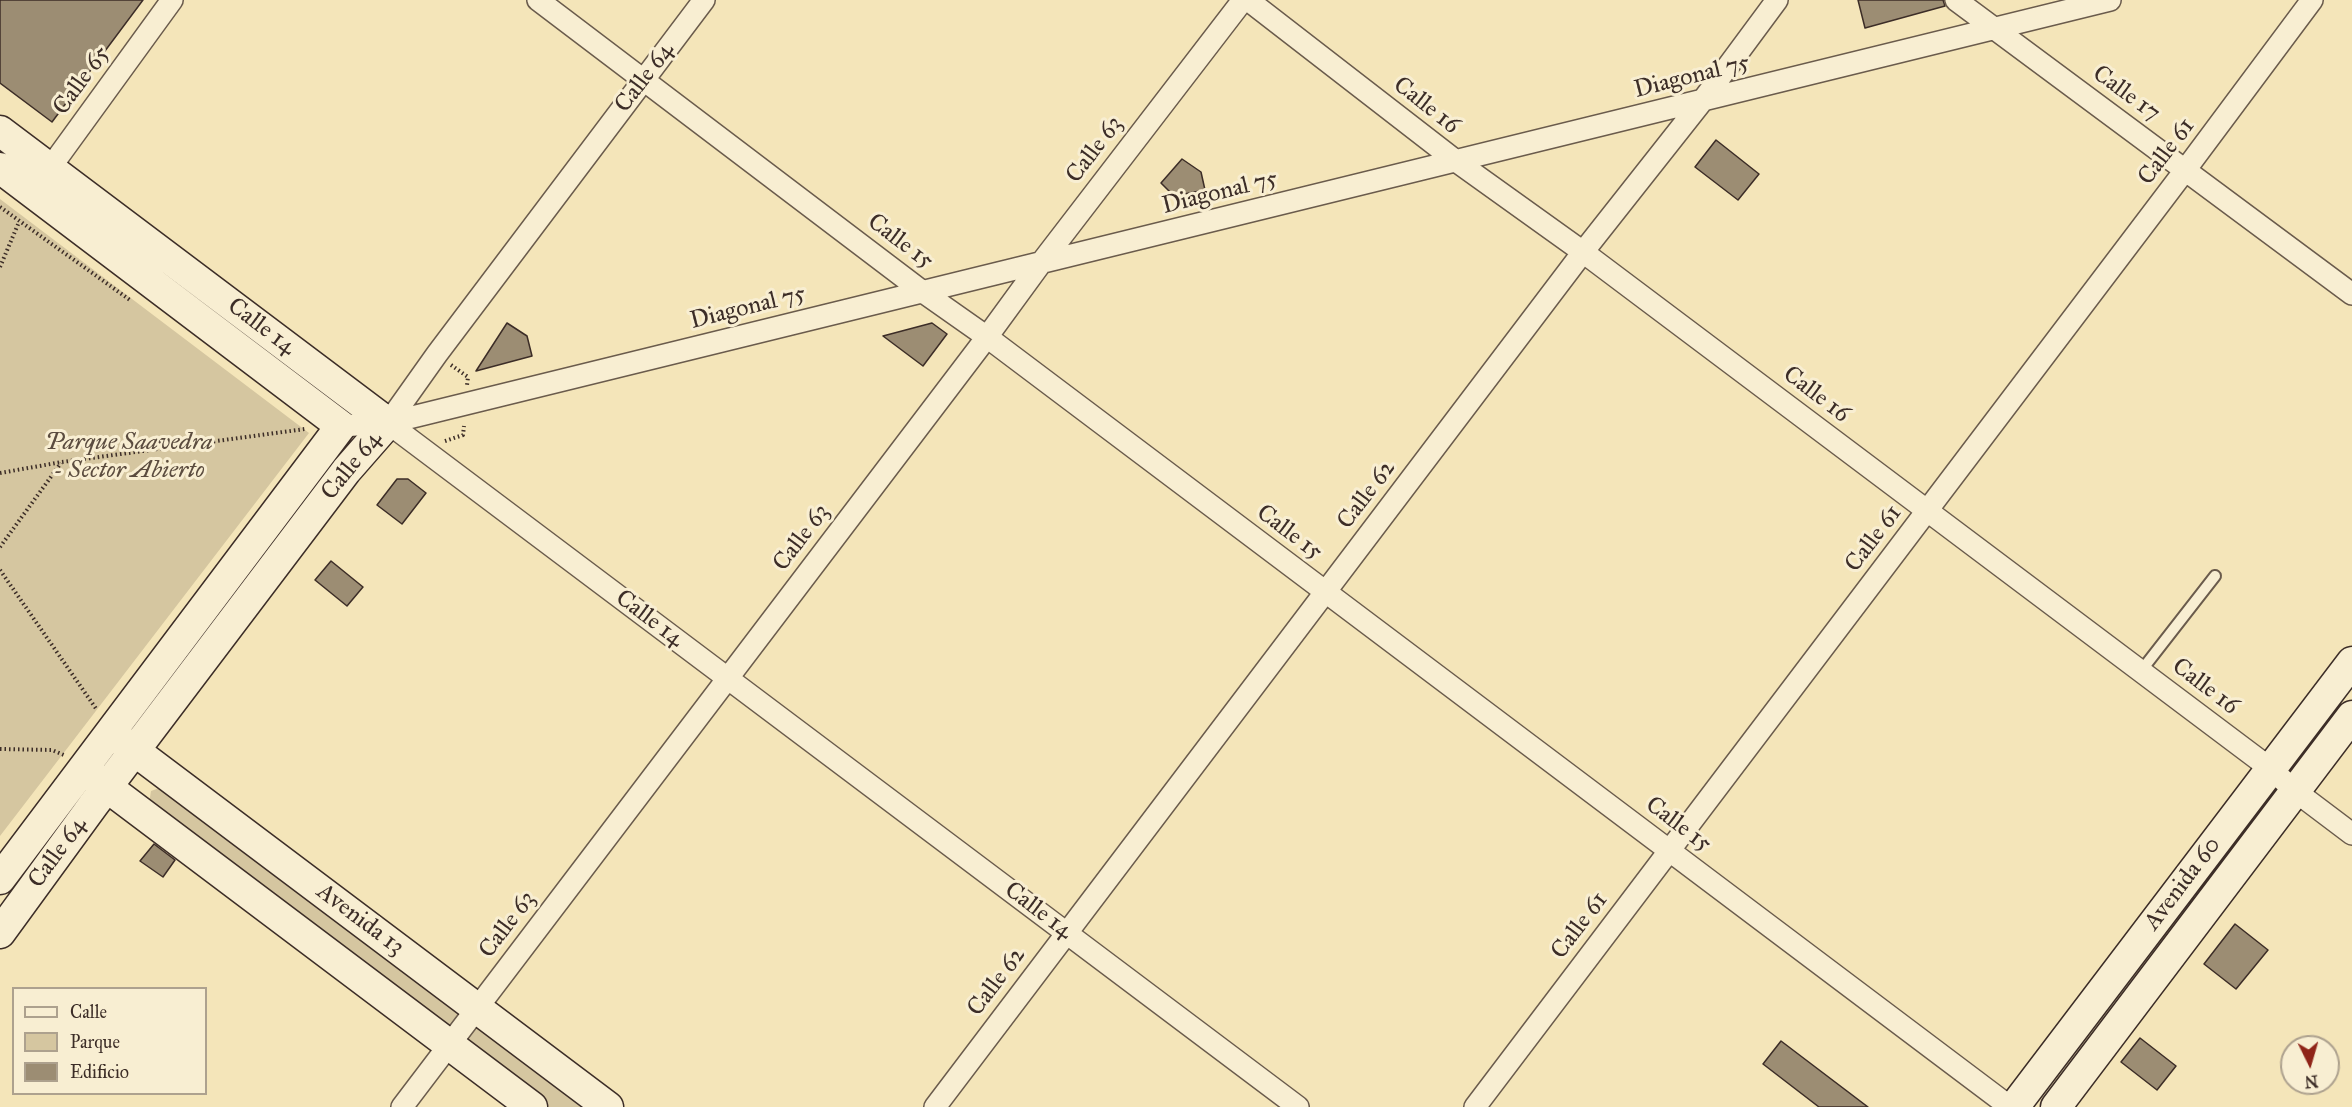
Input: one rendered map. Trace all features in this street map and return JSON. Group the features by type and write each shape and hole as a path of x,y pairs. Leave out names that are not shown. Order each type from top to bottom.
{"main road":[{"name":"Calle 14","path":"0,131 42,180 341,426"},
{"name":"Calle 14","path":"0,168 42,180 388,423"},
{"name":"Calle 64","path":"0,933 107,787 346,471 388,423"},
{"name":"Calle 64","path":"0,879 105,723 341,426"},
{"name":"Avenida 60","path":"2012,1107 2352,662"},
{"name":"Avenida 60","path":"2055,1107 2352,716"},
{"name":"Avenida 13","path":"105,723 134,751 608,1107"},
{"name":"Avenida 13","path":"76,763 532,1107"}],"street":[{"name":"Calle 65","path":"42,180 172,0"},
{"name":"Calle 15","path":"538,0 923,292 2012,1107"},
{"name":"Calle 64","path":"388,423 437,354 704,0"},
{"name":"Calle 63","path":"402,1107 1243,0"},
{"name":"Calle 16","path":"1248,0 1456,161 1583,252 1927,510 2271,769 2295,791 2352,834"},
{"name":"Calle 62","path":"935,1107 1583,252 1703,100 1777,0"},
{"name":"Calle 17","path":"1956,0 2352,294"},
{"name":"Diagonal 75","path":"341,426 388,423 2110,0"},
{"name":"Calle 61","path":"1475,1107 2312,0"},
{"name":"Calle 14","path":"388,423 1298,1107"}],"lane":[{"path":"2141,671 2215,576"}],"path":[{"path":"0,267 19,222"},
{"path":"0,473 62,462 309,428"},
{"path":"0,547 62,462"},
{"path":"0,570 105,723"},
{"path":"0,749 52,750 76,763"}],"green space":[{"name":"Parque Saavedra - Sector Abierto","path":"0,199 309,433 0,836"},
{"path":"165,786 587,1107 549,1107 149,804 151,791"}],"building":[{"path":"0,0 143,0 52,122 0,83"},
{"path":"1858,0 1943,0 1945,6 1865,28"},
{"path":"1716,140 1759,174 1738,200 1695,167"},
{"path":"1182,159 1201,172 1205,190 1174,196 1161,183"},
{"path":"507,323 527,336 532,356 476,371"},
{"path":"932,323 947,334 923,366 883,336"},
{"path":"397,479 408,479 426,493 402,524 377,505"},
{"path":"331,561 363,587 347,606 315,580"},
{"path":"154,844 175,860 163,877 140,861"},
{"path":"2235,924 2268,950 2236,989 2204,964"},
{"path":"2140,1038 2176,1066 2157,1090 2121,1062"},
{"path":"1781,1041 1868,1107 1819,1107 1763,1064"}]}
